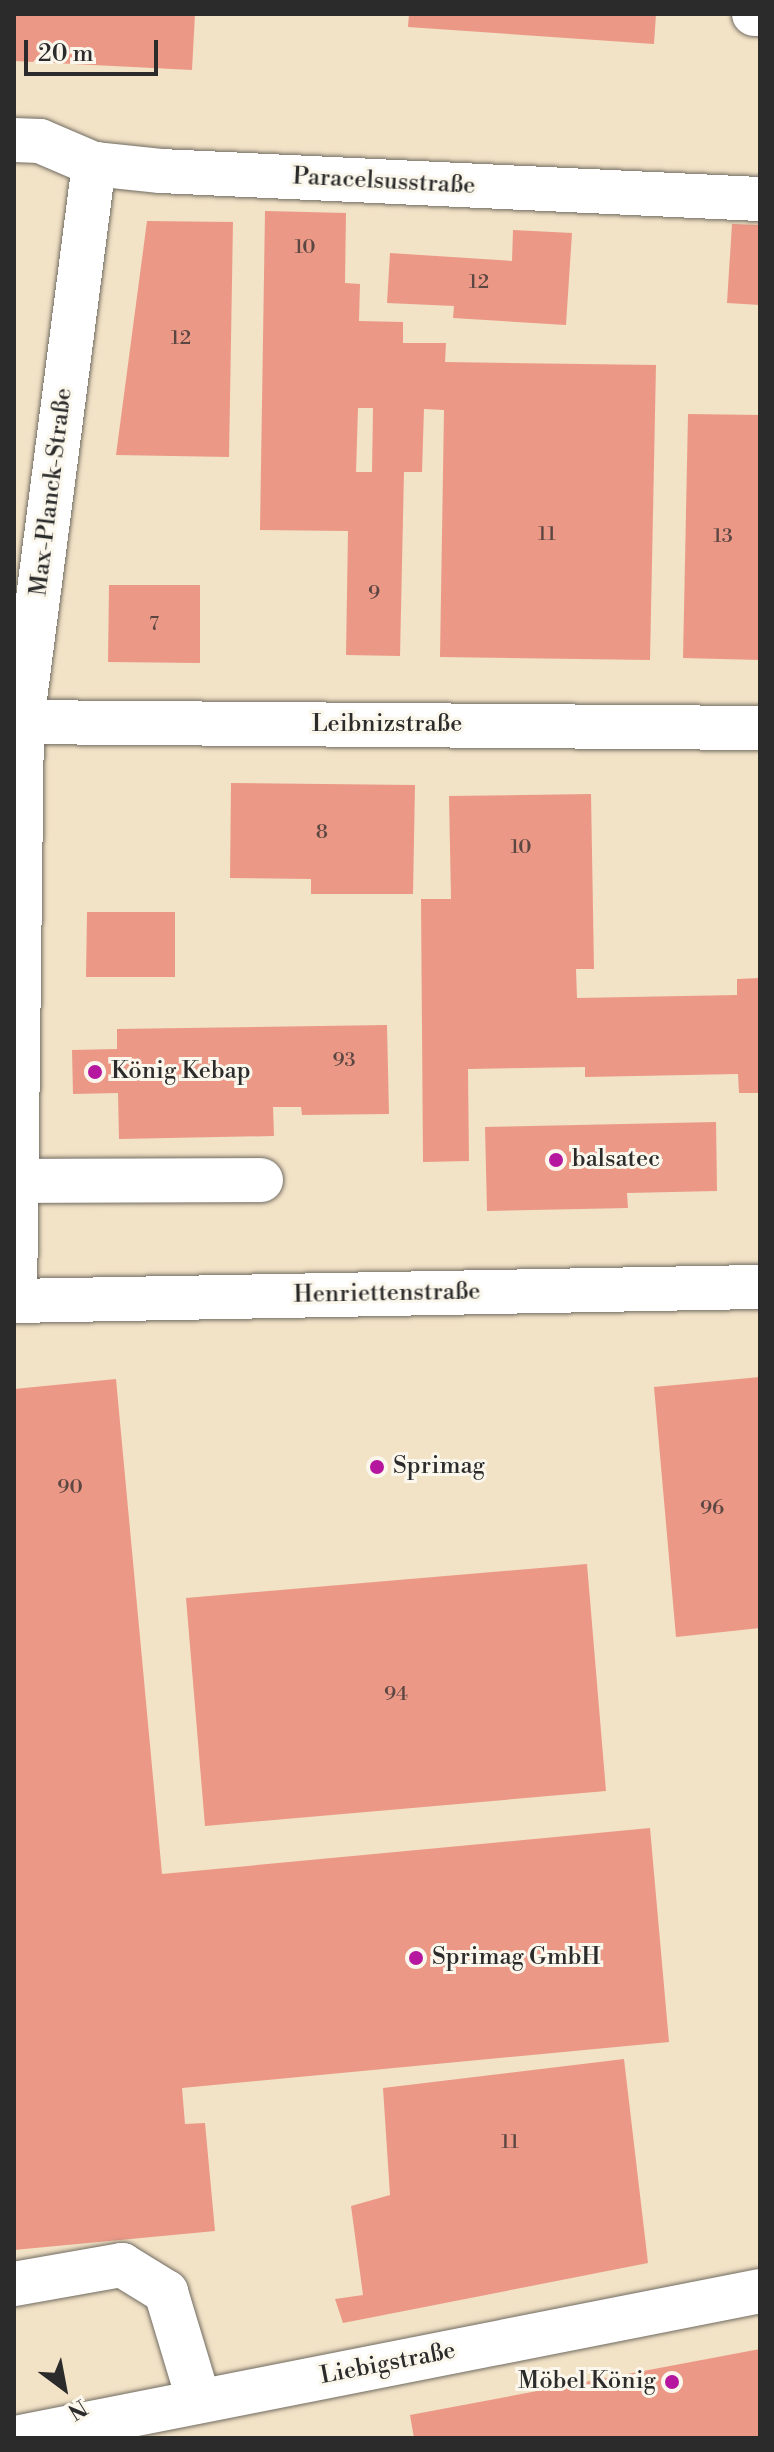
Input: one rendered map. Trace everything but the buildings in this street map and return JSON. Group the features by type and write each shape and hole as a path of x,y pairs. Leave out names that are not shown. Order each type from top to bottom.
{"street":[{"name":"Paracelsusstraße","path":"14,140 40,141 94,164 760,199"},
{"name":"Max-Planck-Straße","path":"14,1301 18,722 94,164"},
{"name":"Leibnizstraße","path":"18,722 760,728"},
{"path":"17,1181 261,1180"},
{"name":"Henriettenstraße","path":"14,1301 760,1287"},
{"path":"14,2284 122,2265 166,2292 199,2401"},
{"name":"Liebigstraße","path":"15,2438 760,2291"}],"place":[{"name":"König Kebap","path":"95,1072"},
{"name":"balsatec","path":"556,1160"},
{"name":"Sprimag","path":"377,1467"},
{"name":"Sprimag GmbH","path":"416,1958"},
{"name":"Möbel König","path":"672,2382"}]}
